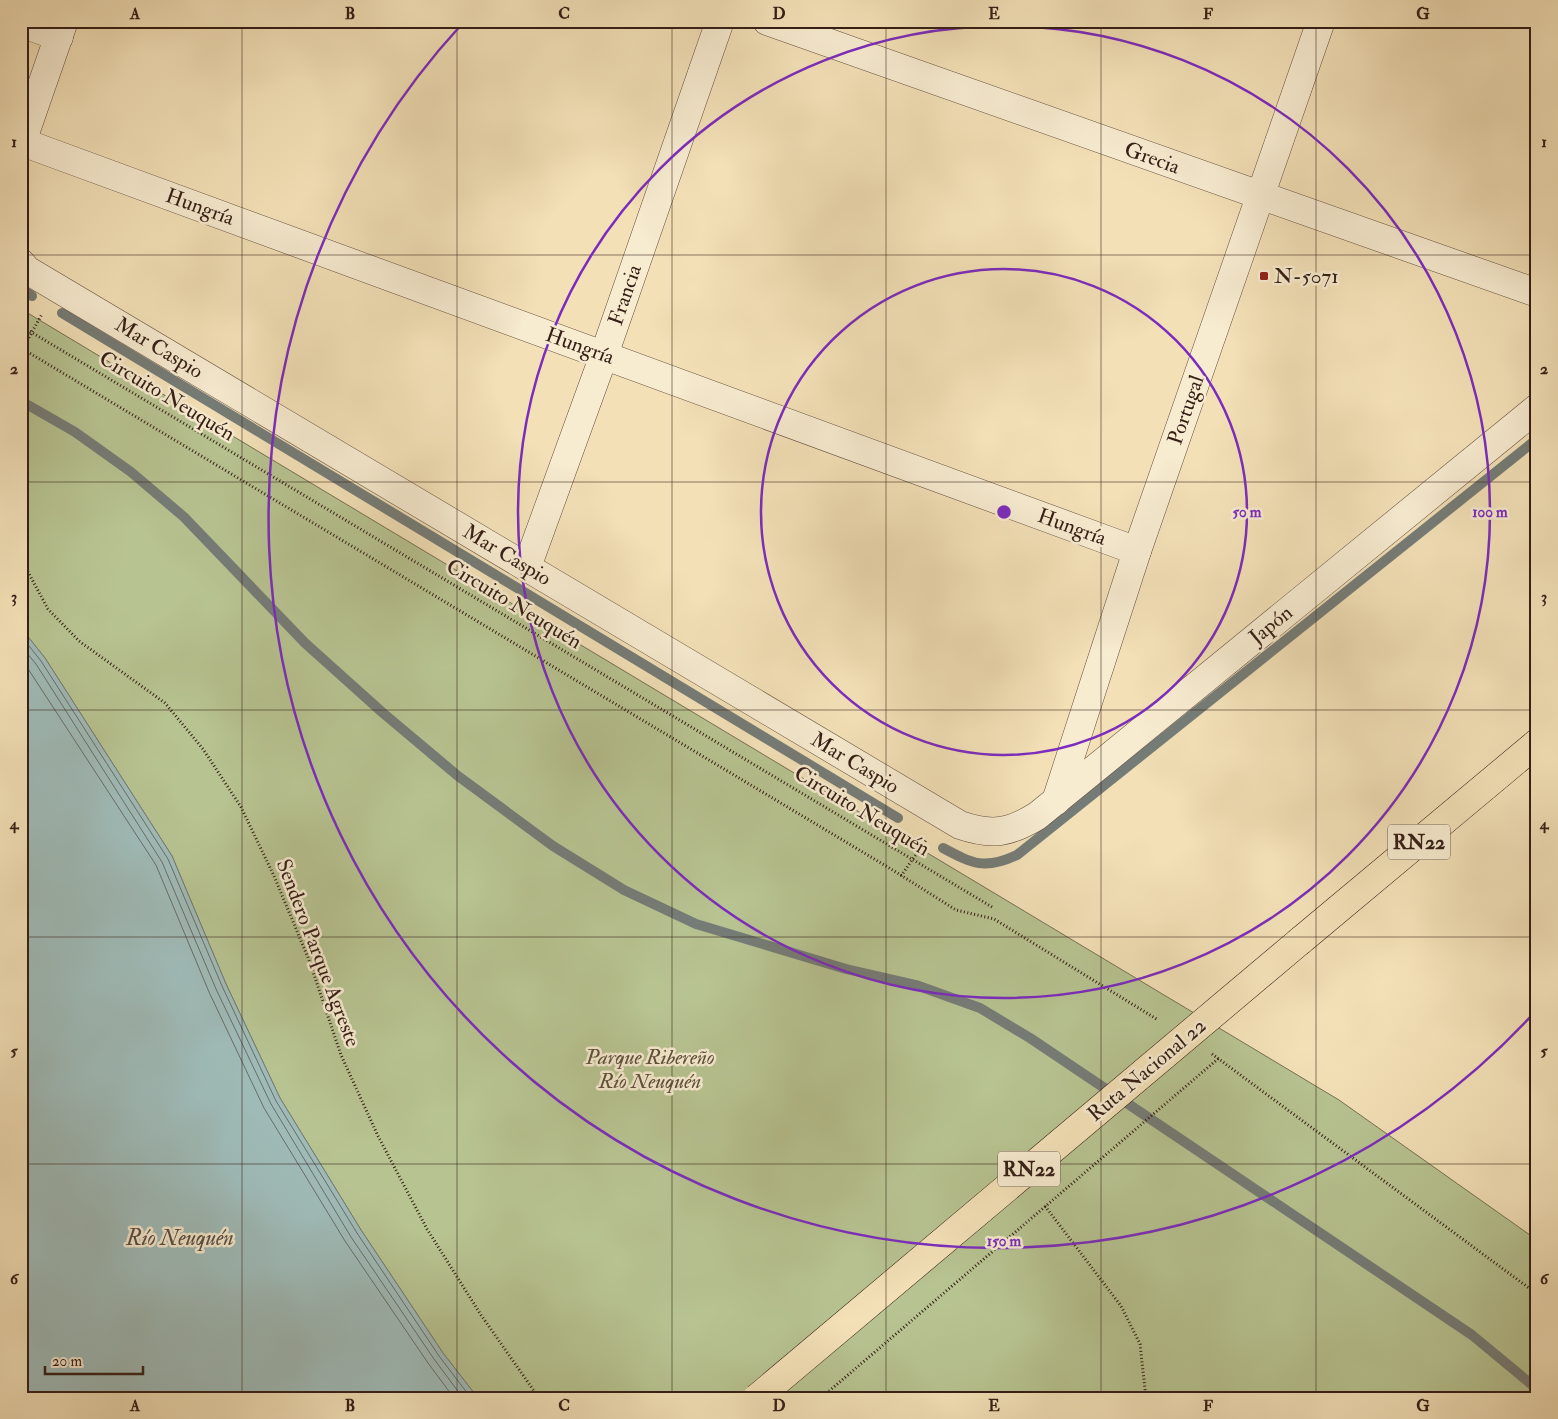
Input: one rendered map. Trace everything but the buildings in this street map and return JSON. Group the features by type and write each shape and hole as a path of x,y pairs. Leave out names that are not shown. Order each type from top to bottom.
{"highway":[{"name":"Ruta Nacional 22","path":"757,1398 1537,743"}],"street":[{"name":"Francia","path":"527,567 604,355 720,21"},
{"name":"Grecia","path":"767,21 1537,293"},
{"name":"Portugal","path":"1056,800 1137,551 1321,21"},
{"path":"21,23 61,29 22,143"},
{"name":"Hungría","path":"22,143 1137,551"},
{"name":"Mar Caspio","path":"21,263 58,288 960,825 979,832 999,832"},
{"name":"Japón","path":"999,832 1019,827 1056,800 1537,408"}],"path":[{"path":"58,288 22,349 956,910 994,919 1160,1022"},
{"name":"Circuito Neuquén","path":"21,326 992,907"},
{"name":"Sendero Parque Agreste","path":"21,559 48,609 79,641 165,703 203,749 241,807 274,876 309,960 341,1055 378,1136 427,1229 487,1323 539,1398"},
{"path":"901,876 943,815"},
{"path":"1210,1053 1537,1294"},
{"path":"821,1398 1218,1058"},
{"path":"1045,1206 1121,1306 1140,1344 1146,1398"}],"green space":[{"name":"Parque Ribereño Río Neuquén","path":"21,309 1339,1100 1537,1240 1537,1398 478,1398 443,1353 361,1230 280,1098 226,984 172,856 45,658 21,628"}],"water":[{"name":"Río Neuquén","path":"21,628 45,658 172,856 226,984 280,1098 361,1230 443,1353 478,1398 34,1398 21,1386"}],"waterway":[{"path":"21,289 32,296"},
{"path":"62,313 898,818"},
{"path":"28,405 75,432 131,472 184,517 305,643 383,713 458,776 553,846 624,890 696,924 846,969 916,985 980,1008 1030,1038 1472,1335 1537,1389"},
{"path":"943,848 971,861 987,864 1006,860 1017,855 1537,439"}],"place":[{"name":"N-5071","path":"1264,276"}]}
